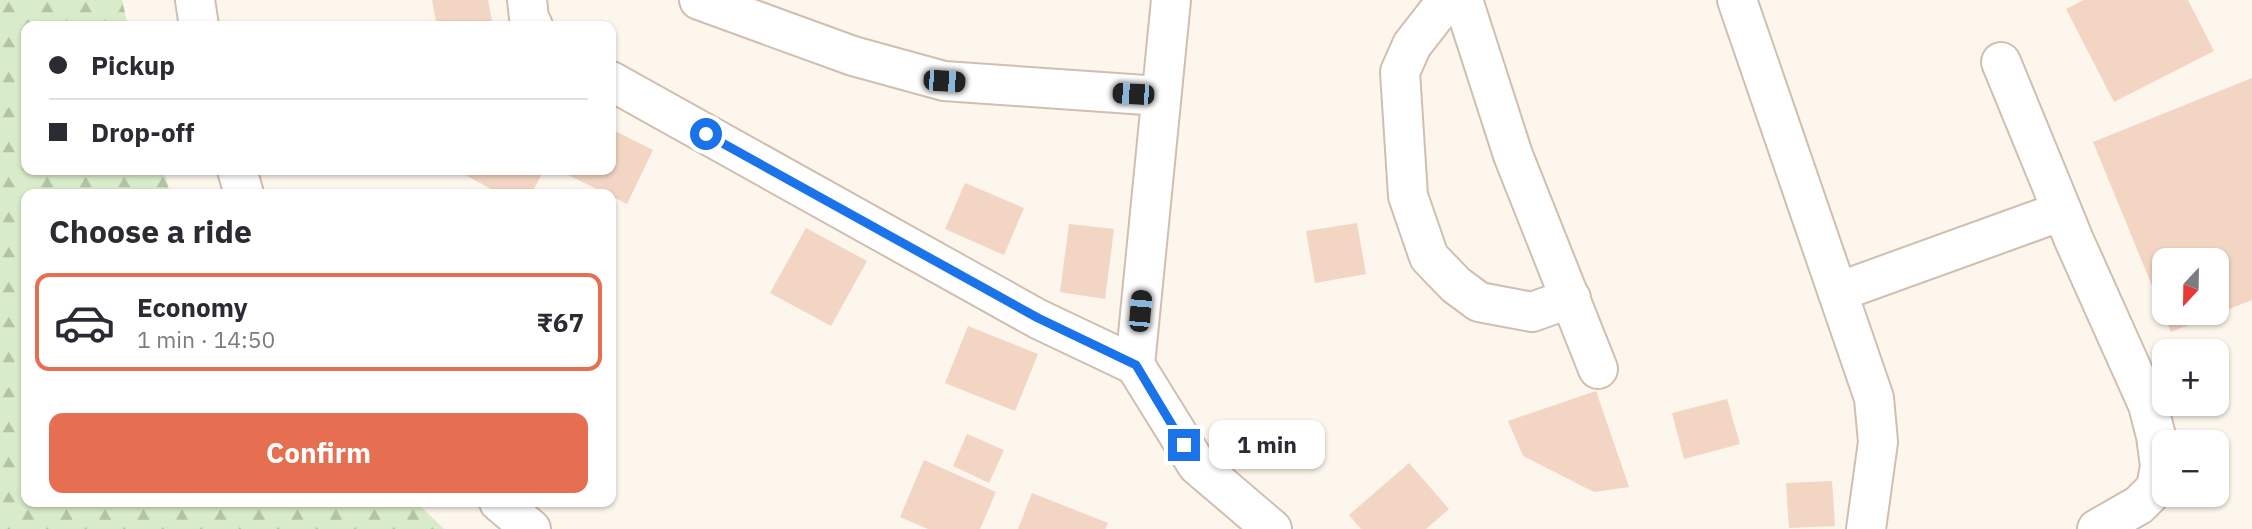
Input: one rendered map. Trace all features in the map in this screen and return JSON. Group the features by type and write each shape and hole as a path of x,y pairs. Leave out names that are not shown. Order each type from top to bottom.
{"street":[{"path":"195,0 198,21"},
{"path":"527,0 530,21"},
{"path":"699,0 853,56 944,81 1160,96"},
{"path":"1136,365 1171,0"},
{"path":"1447,0 1412,44 1400,72 1408,196 1429,257 1456,285 1479,302 1532,312 1571,298"},
{"path":"1463,0 1513,155 1598,369"},
{"path":"1737,0 1874,398 1878,442 1866,529"},
{"path":"2001,62 2062,211 2148,405 2160,466 2156,488 2139,505 2097,529"},
{"path":"616,84 1038,318 1136,365 1197,465 1264,527"},
{"path":"1838,292 2062,211"},
{"path":"505,507 531,529"}],"green space":[{"path":"0,0 122,0 127,21 21,21 21,175 165,175 169,189 21,189 21,507 421,507 444,529 0,529"}],"building":[{"path":"432,0 488,0 492,21 436,21"},
{"path":"2084,0 2188,0 2214,51 2114,102 2066,9"},
{"path":"2252,78 2252,300 2230,309 2230,248 2152,248 2152,286 2093,142"},
{"path":"616,132 653,150 627,204 616,199 616,189 597,189 568,175 616,175"},
{"path":"465,175 541,175 534,189 491,189"},
{"path":"965,183 1024,208 1004,255 945,229"},
{"path":"1357,223 1366,274 1315,283 1306,231"},
{"path":"1069,224 1114,229 1105,299 1060,292"},
{"path":"806,228 867,261 831,326 770,293"},
{"path":"968,326 1038,354 1015,411 945,383"},
{"path":"2169,326 2186,326 2171,332"},
{"path":"1596,391 1629,487 1594,492 1523,456 1508,421"},
{"path":"1727,399 1740,444 1684,459 1672,413"},
{"path":"967,434 1004,450 989,483 953,466"},
{"path":"924,460 996,492 980,529 928,529 900,517"},
{"path":"1409,463 1449,509 1426,529 1361,529 1349,515"},
{"path":"1832,481 1835,526 1789,528 1786,483"},
{"path":"1032,493 1108,523 1105,529 1018,529"}],"route":[{"path":"706,134 1038,318 1136,365 1184,445"}]}
